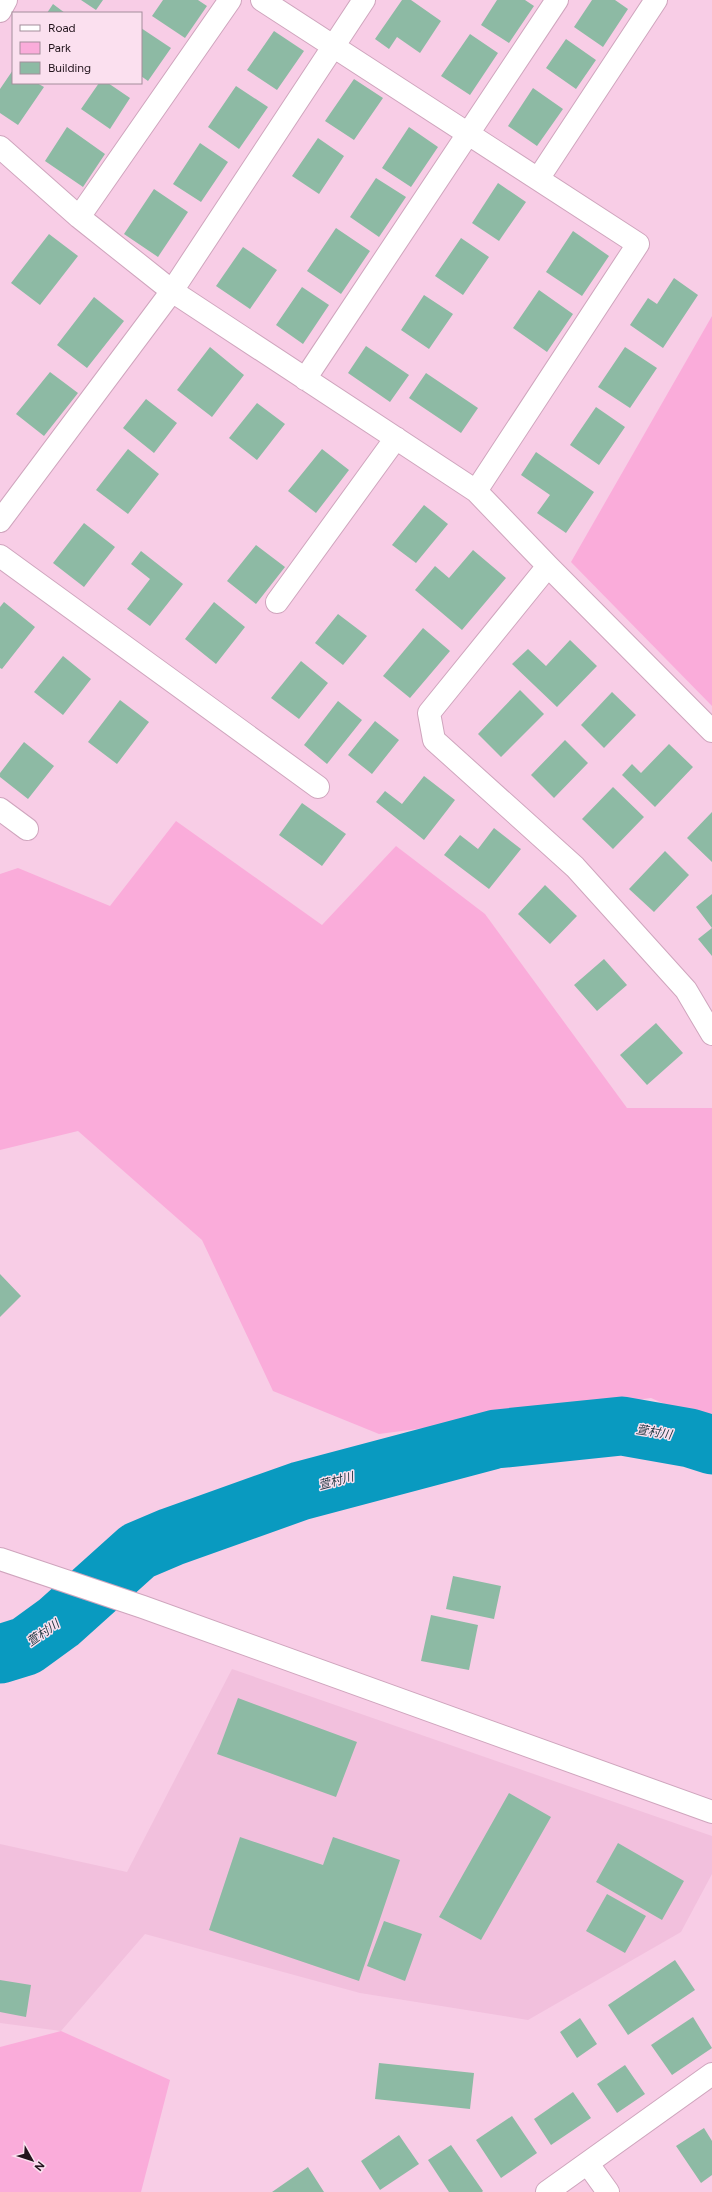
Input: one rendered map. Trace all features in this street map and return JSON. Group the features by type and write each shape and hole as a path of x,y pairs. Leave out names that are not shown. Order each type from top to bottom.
{"street":[{"path":"0,11 6,0"},
{"path":"79,217 230,0"},
{"path":"262,0 638,244 476,491"},
{"path":"0,521 172,291 364,0"},
{"path":"305,379 557,0"},
{"path":"538,179 656,0"},
{"path":"0,147 79,217 172,291 476,491 548,566 712,731"},
{"path":"277,602 396,438"},
{"path":"0,556 318,787"},
{"path":"548,566 429,713 434,740 575,867 686,990 712,1034"},
{"path":"0,810 27,829"},
{"path":"0,1559 144,1608 709,1807"},
{"path":"547,2192 712,2074"},
{"path":"588,2164 608,2192"}],"shaded area":[{"path":"232,1669 712,1836 712,1874 681,1932 528,2020 360,1993 145,1934 61,2031 0,2023 0,1844 127,1872"}],"green space":[{"path":"712,316 712,706 571,562"},
{"path":"176,821 322,925 396,846 485,914 627,1108 712,1108 712,1425 651,1398 379,1434 273,1391 202,1240 78,1131 0,1150 0,874 18,868 110,906"},
{"path":"61,2031 170,2080 141,2192 0,2192 0,2047"}],"building":[{"path":"81,0 103,0 96,10"},
{"path":"163,0 198,0 207,6 185,38 152,16"},
{"path":"402,0 411,0 441,21 420,53 397,37 389,49 375,39"},
{"path":"497,0 525,0 534,6 509,43 481,25"},
{"path":"592,0 615,0 628,9 603,47 574,27"},
{"path":"53,4 64,12 48,12"},
{"path":"142,29 171,48 148,81 142,77"},
{"path":"274,31 304,51 277,90 247,70"},
{"path":"470,34 498,53 470,95 441,76"},
{"path":"566,39 596,60 576,89 546,68"},
{"path":"12,71 12,84 39,84 44,87 18,125 0,113 0,89"},
{"path":"354,79 383,98 354,140 325,121"},
{"path":"98,84 109,84 130,98 110,129 81,109"},
{"path":"236,86 268,107 239,149 208,127"},
{"path":"533,88 563,109 537,146 508,126"},
{"path":"67,127 105,154 83,187 45,161"},
{"path":"409,127 438,147 411,187 382,168"},
{"path":"318,138 344,156 319,194 292,176"},
{"path":"200,143 228,162 201,202 173,184"},
{"path":"376,178 406,197 379,237 350,217"},
{"path":"498,183 526,202 499,241 472,223"},
{"path":"154,189 188,212 158,257 124,234"},
{"path":"336,228 370,251 341,294 307,271"},
{"path":"573,231 609,256 582,296 546,272"},
{"path":"49,234 78,256 40,305 11,283"},
{"path":"461,238 489,257 463,295 435,276"},
{"path":"243,247 277,270 250,309 216,286"},
{"path":"674,278 698,295 663,348 630,325 648,298 657,304"},
{"path":"302,287 329,305 303,344 276,325"},
{"path":"539,290 573,314 547,352 513,328"},
{"path":"424,295 453,314 429,349 401,330"},
{"path":"94,297 124,321 87,368 57,345"},
{"path":"366,346 409,375 390,402 348,373"},
{"path":"210,347 244,375 212,417 177,390"},
{"path":"625,347 657,368 630,408 598,387"},
{"path":"50,372 78,393 44,436 16,414"},
{"path":"426,373 478,408 461,433 409,398"},
{"path":"146,399 177,423 154,453 123,428"},
{"path":"257,403 285,424 257,460 229,438"},
{"path":"596,407 625,427 599,465 570,445"},
{"path":"128,449 159,474 128,514 96,490"},
{"path":"322,449 349,470 316,513 288,491"},
{"path":"536,452 594,492 566,533 537,513 550,495 521,475"},
{"path":"424,505 448,524 416,563 392,545"},
{"path":"84,523 115,547 84,587 53,563"},
{"path":"256,545 285,567 256,604 227,581"},
{"path":"473,550 506,578 462,630 415,590 435,566 449,578"},
{"path":"141,551 183,584 150,626 127,609 150,579 131,564"},
{"path":"4,602 35,627 2,669 0,668 0,607"},
{"path":"214,602 245,627 216,664 185,639"},
{"path":"338,614 367,636 343,665 315,643"},
{"path":"423,628 450,651 410,698 383,676"},
{"path":"570,640 597,666 557,707 512,664 528,649 546,666"},
{"path":"63,656 91,679 63,715 34,692"},
{"path":"301,661 328,683 299,719 271,698"},
{"path":"520,690 544,714 501,757 478,734"},
{"path":"612,692 636,715 604,748 581,725"},
{"path":"120,700 149,722 117,764 88,742"},
{"path":"338,701 362,720 327,764 304,745"},
{"path":"375,721 399,740 372,774 348,755"},
{"path":"565,740 588,763 554,798 531,775"},
{"path":"24,742 54,766 28,799 0,777 0,773"},
{"path":"669,744 693,767 655,807 622,775 632,764 641,773"},
{"path":"424,776 455,800 424,840 376,802 385,791 402,804"},
{"path":"613,787 644,817 613,849 582,819"},
{"path":"302,803 346,834 322,866 279,835"},
{"path":"712,812 712,862 687,838"},
{"path":"494,828 521,849 489,889 444,855 460,835 478,849"},
{"path":"665,851 689,875 654,912 629,889"},
{"path":"545,885 577,916 550,944 518,914"},
{"path":"712,894 712,928 696,907"},
{"path":"712,928 712,956 698,939"},
{"path":"604,959 627,985 597,1011 574,985"},
{"path":"656,1023 683,1053 647,1085 620,1055"},
{"path":"0,1274 21,1296 0,1317"},
{"path":"453,1576 501,1586 494,1619 446,1609"},
{"path":"431,1615 478,1625 469,1670 421,1661"},
{"path":"238,1698 357,1742 336,1797 217,1754"},
{"path":"509,1793 551,1817 481,1940 439,1917"},
{"path":"240,1837 323,1865 333,1837 400,1860 359,1981 209,1930"},
{"path":"618,1843 684,1881 662,1920 596,1882"},
{"path":"607,1894 646,1916 625,1953 586,1931"},
{"path":"384,1921 422,1934 405,1981 367,1966"},
{"path":"675,1960 695,1990 628,2035 608,2005"},
{"path":"0,1980 31,1985 26,2017 0,2012"},
{"path":"693,2017 712,2048 672,2075 651,2045"},
{"path":"580,2018 597,2044 577,2058 560,2032"},
{"path":"379,2063 474,2073 470,2109 375,2099"},
{"path":"625,2065 645,2094 617,2113 597,2084"},
{"path":"573,2092 591,2118 551,2145 534,2119"},
{"path":"512,2116 537,2153 501,2178 476,2140"},
{"path":"704,2128 712,2141 712,2175 701,2183 676,2146"},
{"path":"399,2135 419,2164 380,2190 361,2161"},
{"path":"451,2145 483,2191 482,2192 449,2192 428,2160"},
{"path":"308,2167 324,2192 272,2192"}],"waterway":[{"name":"萱村川","path":"0,1654 26,1646 59,1622 138,1551 171,1537 300,1491 496,1439 622,1426 690,1438 712,1445"}]}
